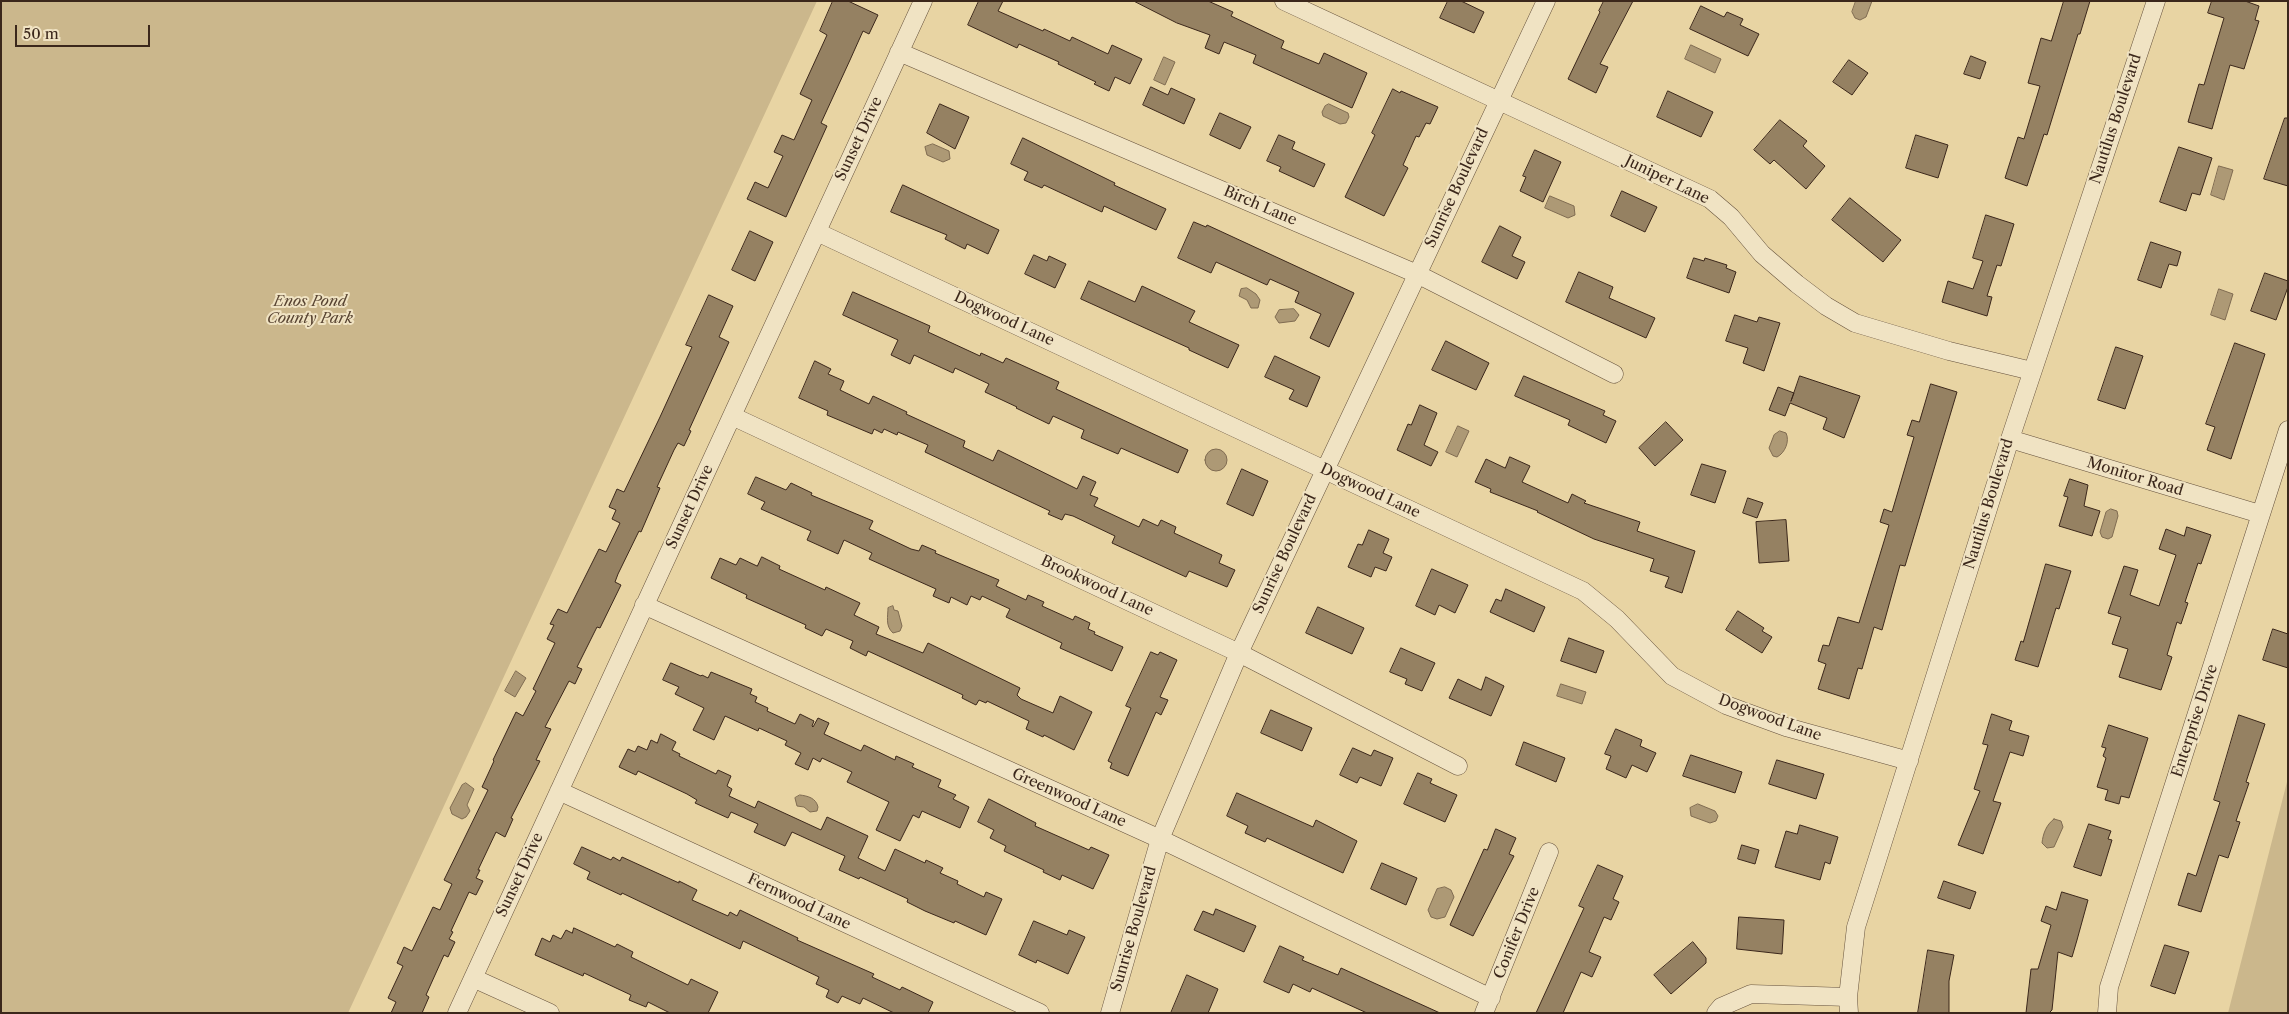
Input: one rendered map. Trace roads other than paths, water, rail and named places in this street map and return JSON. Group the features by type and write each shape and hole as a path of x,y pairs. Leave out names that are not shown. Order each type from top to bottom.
{"street":[{"name":"Sunset Drive","path":"457,1013 923,1"},
{"name":"Juniper Lane","path":"1284,1 1677,182 1710,199 1731,217 1762,254 1797,284 1826,306 1855,322 1949,351 2032,371"},
{"name":"Sunrise Boulevard","path":"1110,1013 1160,839 1239,652 1546,1"},
{"name":"Nautilus Boulevard","path":"1848,1005 1856,927 2032,371 2156,1"},
{"name":"Birch Lane","path":"900,52 1417,274 1614,374"},
{"name":"Dogwood Lane","path":"817,232 1584,591 1616,619 1672,676 1726,705 1786,727 1909,761"},
{"name":"Brookwood Lane","path":"732,416 1239,652 1458,766"},
{"name":"Enterprise Drive","path":"2107,1013 2109,987 2288,430"},
{"name":"Monitor Road","path":"2010,439 2260,514"},
{"name":"Greenwood Lane","path":"644,605 1160,839 1488,1005"},
{"name":"Fernwood Lane","path":"558,791 1040,1013"},
{"name":"Conifer Drive","path":"1488,1005 1549,852"},
{"path":"473,978 550,1013"},
{"path":"1716,1013 1721,1007 1751,994 1848,1005"}],"park label":[{"name":"Enos Pond County Park","path":"310,310"}]}
